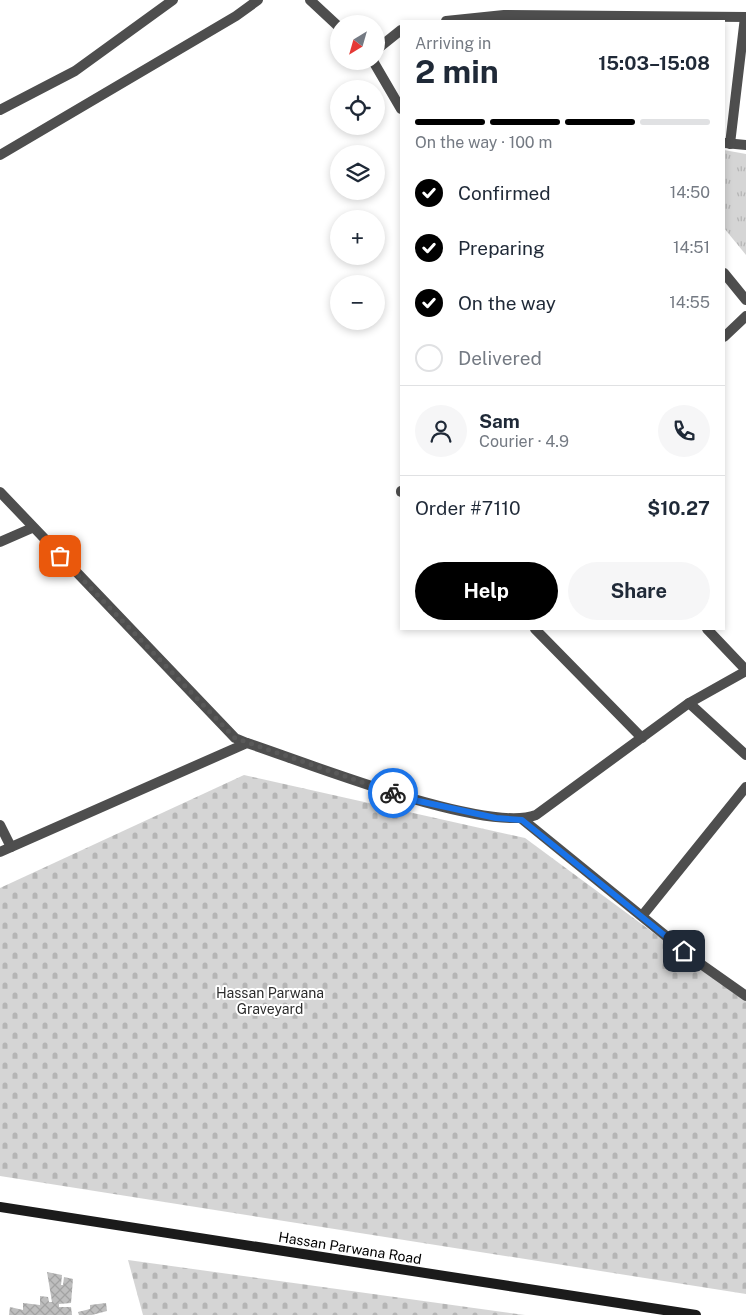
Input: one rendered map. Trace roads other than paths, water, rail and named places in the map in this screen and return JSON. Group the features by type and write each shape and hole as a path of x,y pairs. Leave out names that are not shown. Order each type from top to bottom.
{"main road":[{"name":"Hassan Parwana Road","path":"0,1207 696,1315"}],"street":[{"path":"0,110 75,71 173,0"},
{"path":"0,154 236,16 258,0"},
{"path":"310,0 330,19"},
{"path":"456,20 504,15 746,17 727,143 746,145"},
{"path":"385,43 400,31"},
{"path":"378,70 400,107"},
{"path":"725,274 746,300"},
{"path":"725,336 746,316"},
{"path":"0,492 32,528 235,738 414,800 496,818 522,820 536,815 689,703 746,670 708,630"},
{"path":"0,542 32,528"},
{"path":"536,630 642,738"},
{"path":"689,703 746,755"},
{"path":"0,852 247,743"},
{"path":"642,916 746,786"},
{"path":"522,820 698,962 746,996"},
{"path":"0,825 11,847"}],"park label":[{"name":"Hassan Parwana Graveyard","path":"270,1002"}]}
